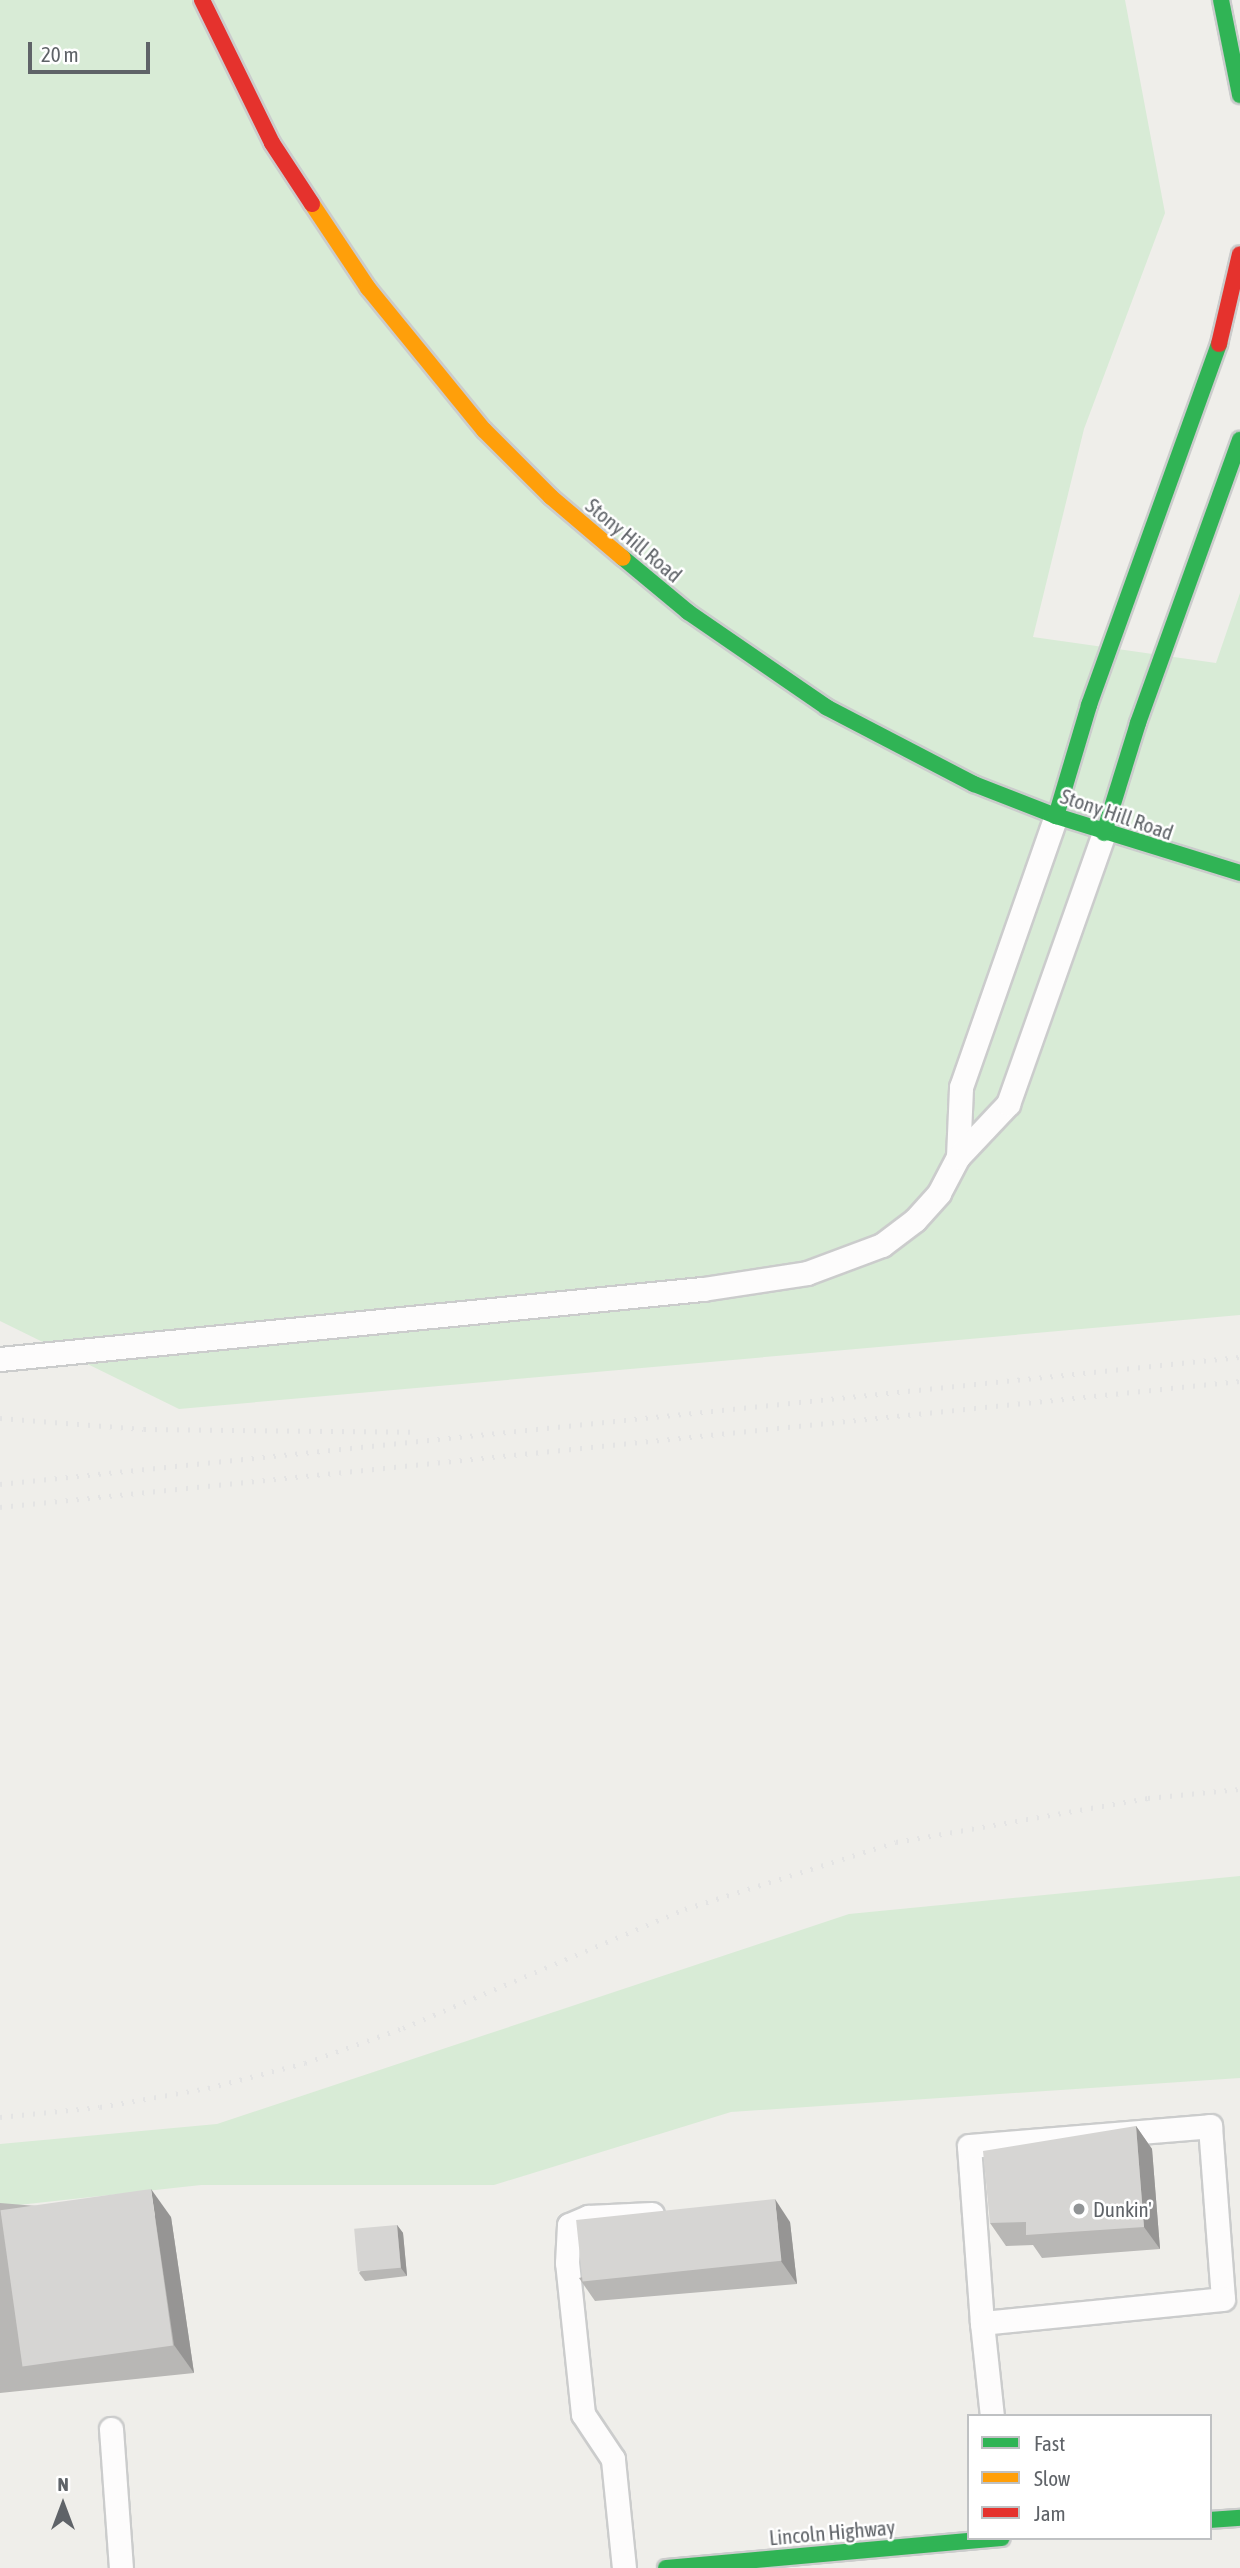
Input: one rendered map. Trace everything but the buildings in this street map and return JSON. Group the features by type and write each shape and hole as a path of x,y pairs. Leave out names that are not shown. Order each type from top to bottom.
{"main road":[{"name":"Stony Hill Road","path":"202,0 272,143 339,247 424,361 551,497 688,612 826,707 974,784 1104,833 1240,873"},
{"path":"1221,0 1240,95"},
{"path":"1056,816 1089,705 1223,333 1240,254"},
{"path":"1104,833 1138,723 1240,440"},
{"path":"1212,2520 1240,2518"},
{"name":"Lincoln Highway","path":"666,2568 893,2558 991,2540"}],"lane":[{"path":"958,1157 961,1087 1056,816"},
{"path":"0,1359 703,1289 807,1273 882,1245 904,1228 939,1193 958,1157 1008,1104 1104,833"},
{"path":"982,2323 1223,2299 1210,2126 969,2146 982,2323 992,2414"},
{"path":"624,2568 613,2459 583,2414 568,2263 569,2225 588,2217 679,2213"},
{"path":"111,2429 121,2568"}],"green space":[{"path":"0,0 1125,0 1165,213 1084,429 1033,637 1216,663 1240,593 1240,1315 179,1409 0,1321"},
{"path":"1240,1876 1240,2078 731,2112 494,2185 201,2185 0,2207 0,2144 217,2124 849,1914"}],"railway":[{"path":"0,1484 1240,1357"},
{"path":"0,1507 1240,1381"},
{"path":"0,1418 144,1429 414,1432"},
{"path":"0,2117 100,2107 208,2088 305,2063 403,2028 685,1909 896,1842 1148,1798 1240,1789"}],"traffic: fast":[{"path":"1221,0 1240,95"},
{"path":"1056,816 1089,705 1219,344"},
{"path":"1104,833 1138,723 1240,440"},
{"path":"623,558 688,612 826,707 974,784 1056,816"},
{"path":"1056,816 1240,873"},
{"path":"1212,2520 1240,2518"},
{"path":"666,2568 980,2540"}],"traffic: slow":[{"path":"312,204 368,288 484,430 551,497 623,558"}],"traffic: jam":[{"path":"202,0 272,143 312,204"},
{"path":"1219,344 1240,254"}],"place":[{"name":"Dunkin'","path":"1079,2209"}]}
